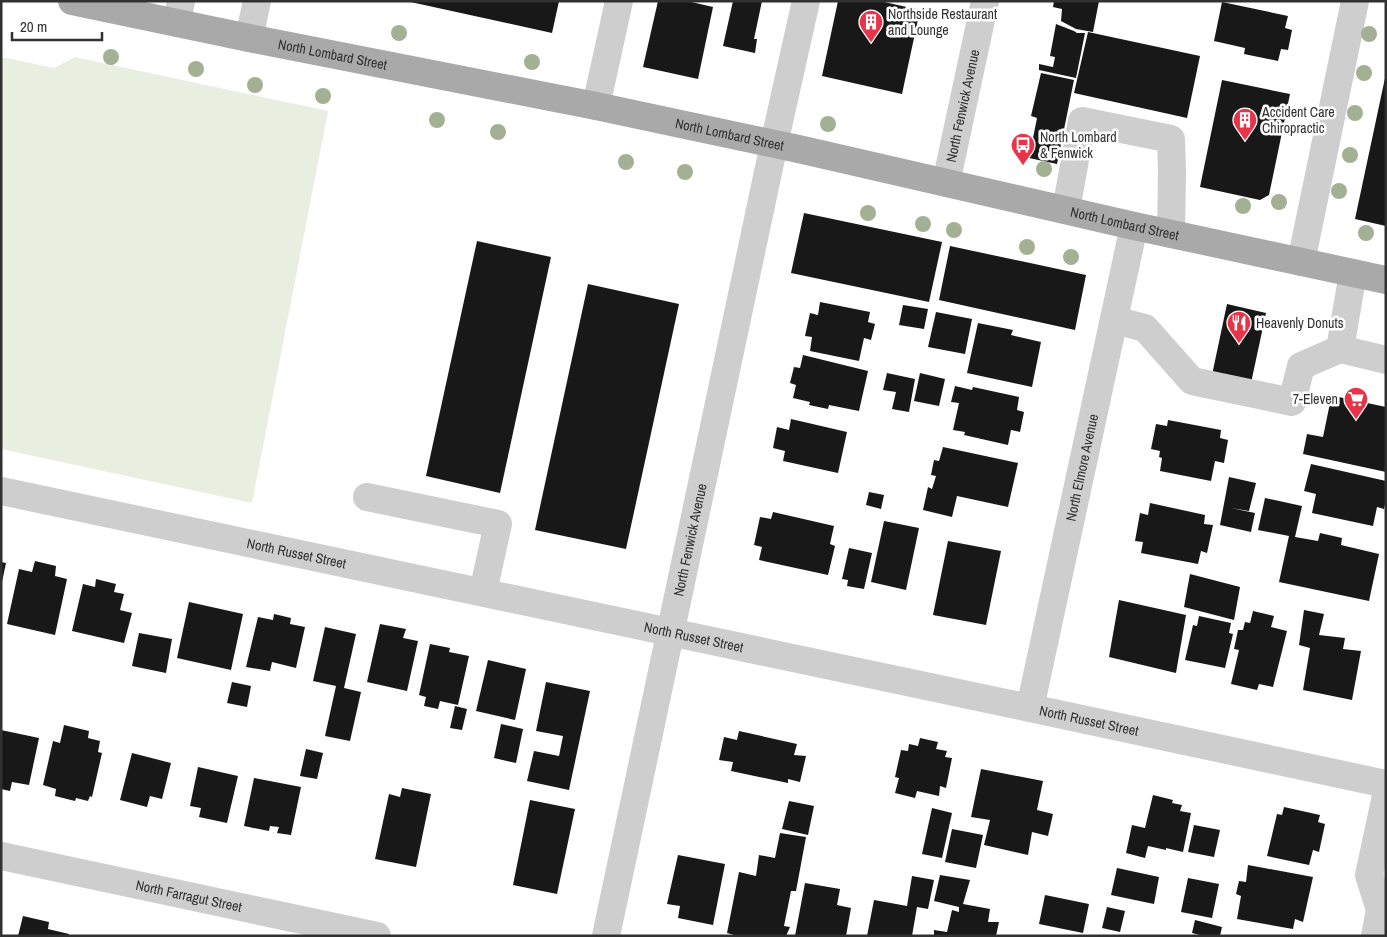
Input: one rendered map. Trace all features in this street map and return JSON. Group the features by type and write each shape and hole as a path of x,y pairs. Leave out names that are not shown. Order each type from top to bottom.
{"main road":[{"name":"North Lombard Street","path":"72,1 179,12 249,38 596,106 1386,280"}],"street":[{"path":"249,38 257,1"},
{"path":"596,106 619,1"},
{"name":"North Fenwick Avenue","path":"606,936 806,1"},
{"name":"North Fenwick Avenue","path":"946,182 985,1"},
{"path":"1301,262 1355,1"},
{"path":"1066,210 1082,121 1171,139 1171,234"},
{"name":"North Elmore Avenue","path":"1030,708 1134,226"},
{"path":"1340,349 1353,273"},
{"path":"1114,320 1145,328 1192,381 1292,402 1301,366 1340,349 1386,360"},
{"name":"North Russet Street","path":"1,491 1386,784"},
{"path":"367,497 498,524 483,592"},
{"path":"1380,916 1369,875 1386,796"},
{"name":"North Farragut Street","path":"1,856 377,936"}],"shaded area":[{"path":"1,57 54,68 75,57 328,111 252,503 1,449"}],"building":[{"path":"406,1 559,1 552,33"},
{"path":"658,1 687,1 713,7 698,79 643,67"},
{"path":"733,1 762,1 754,39 757,39 755,53 723,46"},
{"name":"Northside Restaurant and Lounge","path":"838,1 880,1 920,10 902,94 822,76"},
{"path":"1054,1 1099,1 1093,32 1076,29 1061,21 1062,9 1053,7"},
{"path":"1222,2 1288,16 1285,28 1292,30 1288,50 1281,49 1278,61 1244,54 1245,48 1214,41"},
{"path":"1056,24 1077,33 1085,33 1076,78 1039,70 1039,64 1053,67 1055,57 1050,56"},
{"path":"1088,32 1200,56 1187,118 1074,93"},
{"path":"1041,73 1074,80 1057,164 1029,158 1037,118 1031,116"},
{"path":"1386,78 1386,226 1355,219"},
{"name":"Accident Care Chiropractic","path":"1222,80 1290,94 1269,195 1260,200 1200,187"},
{"path":"804,213 942,242 929,302 791,273"},
{"path":"477,241 551,257 500,493 426,476"},
{"path":"950,246 1086,275 1075,330 939,300"},
{"path":"588,284 679,304 626,549 535,530"},
{"path":"820,302 870,312 868,322 875,324 871,340 864,338 859,361 810,351 812,337 805,336 810,313 818,315"},
{"name":"Heavenly Donuts","path":"1227,304 1266,313 1251,383 1212,375"},
{"path":"903,305 928,309 924,329 899,325"},
{"path":"936,312 972,319 965,354 928,347"},
{"path":"978,323 1013,330 1011,335 1041,342 1032,387 967,373"},
{"path":"803,355 868,371 859,411 829,405 828,409 809,405 810,402 793,398 796,385 790,383 794,367 800,368"},
{"path":"887,373 915,379 909,412 892,409 896,392 883,390"},
{"path":"920,373 945,379 939,406 914,401"},
{"path":"955,386 972,390 973,387 1019,397 1017,410 1024,412 1020,432 1011,430 1008,445 964,435 965,432 953,430 959,403 951,402"},
{"name":"7-Eleven","path":"1334,396 1386,407 1386,472 1303,454 1307,434 1323,437 1330,403 1332,403"},
{"path":"791,419 847,432 838,473 783,461 785,451 773,448 777,427 789,430"},
{"path":"1168,420 1221,430 1220,438 1228,440 1224,463 1215,461 1211,481 1160,471 1162,458 1159,457 1160,451 1151,449 1156,424 1167,426"},
{"path":"943,447 1018,463 1008,507 957,496 952,517 923,510 928,487 932,489 936,476 931,475 934,460 939,461"},
{"path":"1311,464 1386,481 1384,509 1377,507 1373,526 1312,513 1316,494 1304,491"},
{"path":"1229,477 1256,483 1249,511 1231,508 1255,513 1251,532 1220,525"},
{"path":"869,492 884,495 881,509 866,505"},
{"path":"1265,498 1302,506 1295,537 1318,541 1320,533 1342,538 1341,545 1379,554 1369,601 1279,582 1289,536 1258,530"},
{"path":"1150,503 1205,515 1204,524 1213,525 1207,553 1201,551 1198,564 1141,553 1143,542 1135,541 1140,513 1148,515"},
{"path":"773,512 834,526 830,544 835,546 828,575 759,560 762,547 754,545 760,517 771,519"},
{"path":"884,521 919,528 906,590 871,582"},
{"path":"948,541 1001,551 986,625 933,615"},
{"path":"849,548 872,553 864,589 847,586 848,580 842,579"},
{"path":"35,561 56,566 55,576 67,579 55,635 7,624 19,569 32,572"},
{"path":"1,562 6,563 2,582 1,582"},
{"path":"1190,574 1240,587 1234,620 1184,607"},
{"path":"96,579 116,584 114,592 124,594 120,610 132,613 124,643 72,631 83,584 95,587"},
{"path":"1119,600 1186,615 1176,673 1109,657"},
{"path":"189,602 243,614 231,670 177,658"},
{"path":"1304,610 1324,614 1319,635 1345,638 1343,649 1361,651 1352,700 1303,690 1310,648 1299,645"},
{"path":"1253,611 1274,616 1271,627 1287,631 1273,687 1259,684 1257,690 1231,684 1239,650 1234,649 1238,630 1243,630 1245,622 1250,623"},
{"path":"274,614 291,618 290,624 305,627 296,668 272,662 270,671 246,667 258,617 273,620"},
{"path":"1199,616 1231,623 1229,633 1233,634 1225,668 1185,660 1193,625 1197,626"},
{"path":"380,624 406,629 403,638 418,641 407,691 367,682"},
{"path":"325,627 356,634 344,688 361,692 350,741 325,736 336,686 313,681"},
{"path":"139,633 172,639 166,673 132,666"},
{"path":"430,644 450,648 449,652 469,656 458,705 440,701 438,709 424,706 426,697 419,695"},
{"path":"488,660 526,669 515,720 476,711"},
{"path":"232,682 251,686 247,707 227,703"},
{"path":"546,682 590,691 569,790 527,781 534,751 559,756 563,736 536,731"},
{"path":"455,706 467,709 462,730 450,728"},
{"path":"501,724 523,729 516,763 494,758"},
{"path":"64,725 89,731 88,738 100,741 98,752 102,753 92,797 90,796 88,801 76,798 75,801 55,796 56,789 43,785 53,741 60,743"},
{"path":"1,730 39,738 29,785 12,782 10,791 1,789"},
{"path":"739,731 797,744 794,755 806,756 800,782 788,779 788,783 731,771 733,762 719,760 724,737 737,740"},
{"path":"920,738 938,742 936,749 947,751 945,757 952,758 946,788 940,786 939,796 917,791 915,798 895,793 899,778 895,777 901,750 908,751 909,744 918,746"},
{"path":"306,749 323,753 317,779 300,776"},
{"path":"132,753 171,763 162,799 150,796 147,807 120,800"},
{"path":"198,767 238,776 227,823 199,817 201,808 190,806"},
{"path":"981,769 1043,781 1037,810 1053,814 1048,836 1032,832 1028,855 984,845 990,820 971,817"},
{"path":"254,778 301,787 291,835 277,833 279,827 270,826 269,831 244,826"},
{"path":"402,788 431,794 416,867 375,859 389,794 400,797"},
{"path":"1153,795 1173,800 1172,803 1182,805 1180,811 1191,813 1183,852 1148,846 1145,858 1126,853 1132,825 1145,828"},
{"path":"530,800 575,809 557,894 513,885"},
{"path":"789,801 814,806 808,835 782,829"},
{"path":"1284,807 1320,815 1318,822 1325,824 1319,852 1313,850 1309,865 1267,856 1277,814 1282,815"},
{"path":"932,808 952,813 942,858 922,854"},
{"path":"1194,825 1220,830 1214,857 1188,852"},
{"path":"952,829 983,835 976,868 945,862"},
{"path":"780,833 806,837 796,891 791,891 784,926 790,927 786,936 738,936 727,933 739,872 756,876 759,855 775,858"},
{"path":"678,855 725,864 713,925 678,918 680,906 667,904"},
{"path":"1248,865 1313,877 1303,922 1295,919 1293,929 1237,919 1241,896 1236,894 1239,881 1246,882"},
{"path":"1117,868 1159,877 1154,904 1111,895"},
{"path":"940,875 970,880 963,904 990,909 988,922 999,922 996,936 934,936 934,930 947,932 952,910 959,912 959,907 934,901"},
{"path":"912,876 934,880 928,909 917,907 912,936 867,936 874,900 907,906"},
{"path":"1188,878 1219,884 1212,918 1181,912"},
{"path":"805,883 840,889 837,905 851,908 846,936 795,936"},
{"path":"1045,895 1089,904 1083,933 1039,924"},
{"path":"1107,907 1125,911 1120,932 1102,928"},
{"path":"23,916 49,922 48,929 69,934 69,936 18,936"},
{"path":"1195,920 1222,927 1220,936 1204,936 1192,933"}],"place":[{"name":"Northside Restaurant and Lounge","path":"871,43"},
{"name":"Accident Care Chiropractic","path":"1245,141"},
{"name":"North Lombard & Fenwick","path":"1023,166"},
{"name":"Heavenly Donuts","path":"1239,344"},
{"name":"7-Eleven","path":"1356,420"}]}
